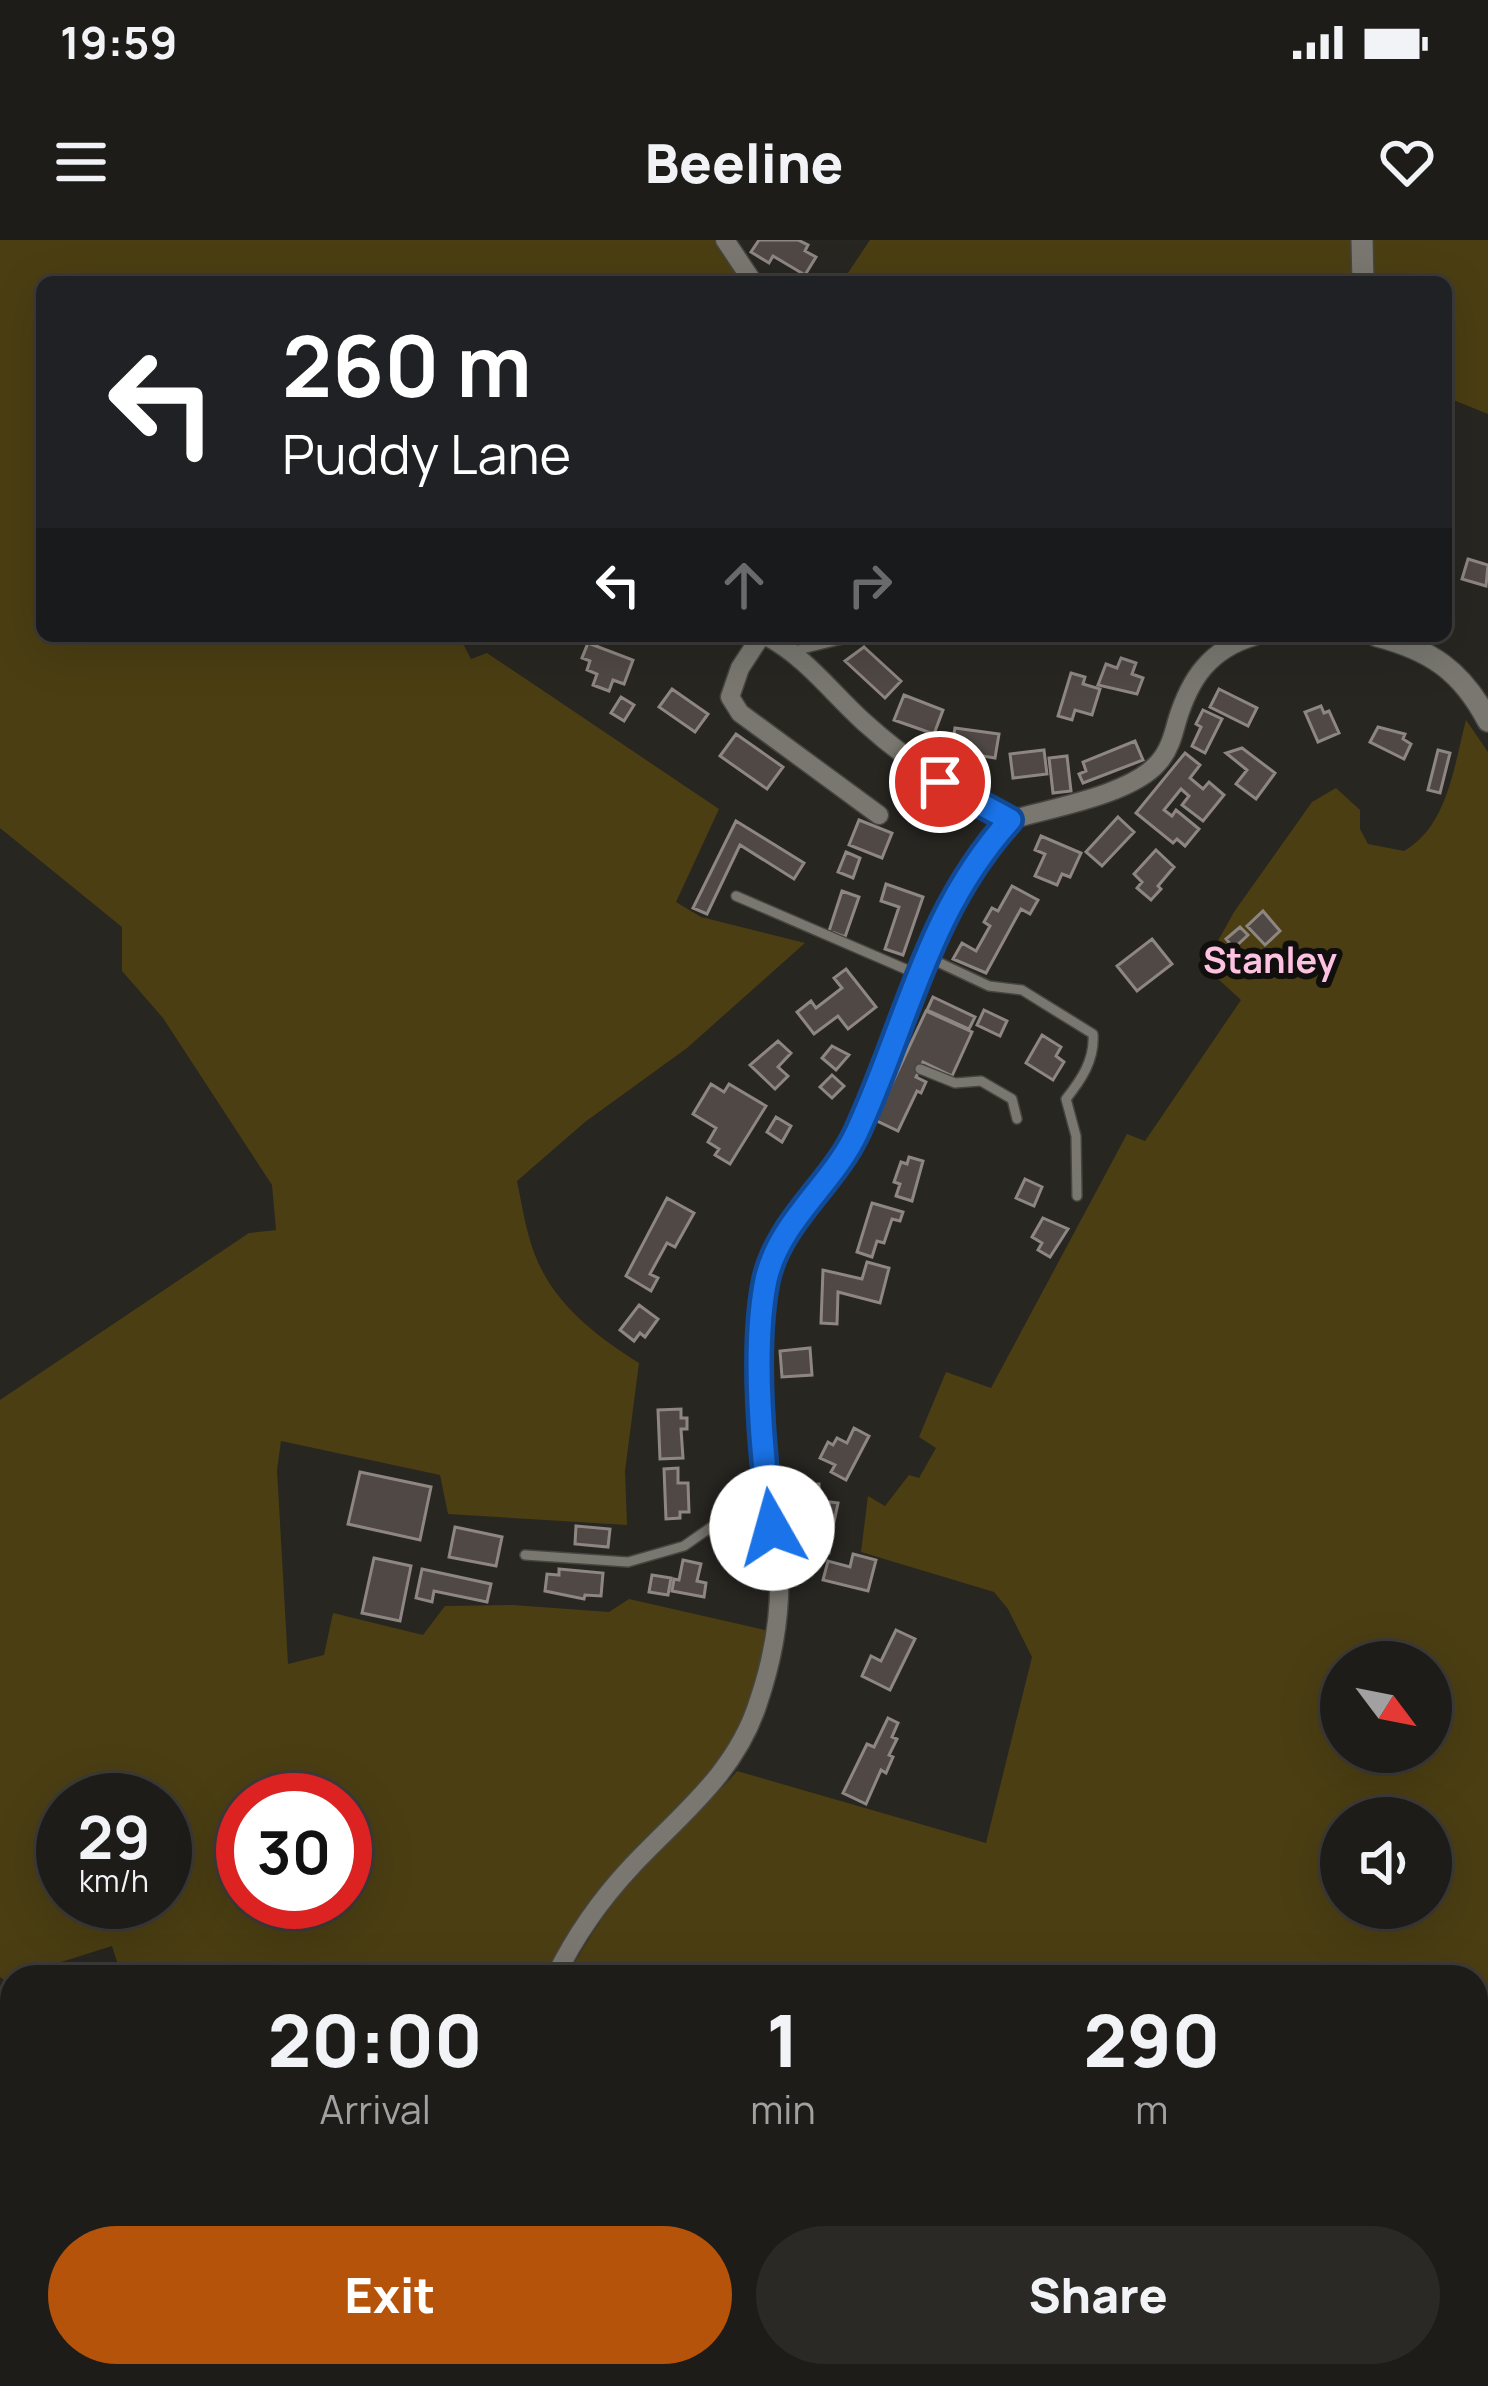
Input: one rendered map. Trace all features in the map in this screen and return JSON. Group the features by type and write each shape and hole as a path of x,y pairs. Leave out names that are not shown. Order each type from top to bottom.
{"street":[{"path":"725,240 749,276"},
{"path":"1362,240 1363,276"},
{"path":"760,642 740,668 730,697 740,713 879,815"},
{"path":"776,642 794,651 861,720 919,769 1010,820"},
{"path":"562,1965 594,1911 634,1864 696,1805 727,1765 757,1709 775,1646 779,1609 779,1566 766,1489 761,1346 771,1262 804,1205 839,1162 894,1058 921,965 952,897 1010,820 1139,779 1158,763 1170,745 1186,690 1207,662 1235,642"},
{"path":"1395,642 1433,655 1453,672 1488,721"}],"lane":[{"path":"794,651 831,642"},
{"path":"736,896 921,965 989,986 1022,990 1093,1034 1094,1047 1083,1077 1066,1099 1076,1136 1077,1196"},
{"path":"920,1069 955,1083 981,1082 1012,1100 1017,1119"},
{"path":"525,1555 628,1562 684,1546 766,1489"}],"shaded area":[{"path":"0,240 717,240 741,276 36,276 36,642 462,642 471,659 487,653 719,809 676,902 701,917 805,943 687,1048 585,1122 517,1181 532,1246 553,1289 592,1330 639,1363 625,1471 627,1525 448,1514 440,1475 281,1441 277,1470 288,1664 324,1655 333,1613 423,1635 445,1606 609,1612 629,1599 769,1631 749,1703 718,1762 602,1889 553,1965 118,1965 112,1946 52,1965 0,1965 0,1400 249,1233 276,1230 272,1185 163,1018 122,971 122,927 0,828"},
{"path":"870,240 1352,240 1351,276 846,276"},
{"path":"1372,240 1488,240 1488,414 1452,399 1452,276 1371,276"},
{"path":"1466,720 1488,752 1488,1965 573,1965 632,1880 737,1771 986,1843 1032,1657 994,1592 861,1552 868,1496 885,1506 909,1475 919,1478 936,1448 919,1437 946,1372 991,1388 1127,1134 1145,1141 1241,1000 1204,966 1234,912 1312,802 1336,788 1360,810 1360,829 1368,844 1404,851 1419,840 1440,810"}],"building":[{"path":"759,240 798,240 816,257 805,275 773,256 769,263 751,252"},
{"path":"1468,559 1488,565 1486,586 1462,579"},
{"path":"588,643 633,660 624,684 613,680 609,691 593,685 597,674 587,670 590,661 582,658"},
{"path":"864,647 901,681 885,698 845,661"},
{"path":"1121,658 1136,663 1132,674 1143,678 1137,694 1098,685 1106,664 1117,668"},
{"path":"1071,673 1085,677 1083,684 1100,689 1092,715 1075,710 1072,720 1058,716"},
{"path":"672,689 708,714 695,732 659,707"},
{"path":"1219,689 1257,708 1248,726 1210,707"},
{"path":"904,695 943,710 934,734 894,720"},
{"path":"621,697 634,705 624,721 611,713"},
{"path":"1321,706 1324,713 1329,711 1339,733 1318,742 1305,712"},
{"path":"1203,710 1222,719 1205,753 1192,746"},
{"path":"1378,727 1405,734 1403,739 1411,744 1404,759 1370,742"},
{"path":"955,728 999,734 995,758 951,751"},
{"path":"736,734 783,767 767,789 720,756"},
{"path":"1135,741 1143,760 1083,783 1079,774 1086,771 1083,762"},
{"path":"1242,748 1275,773 1256,799 1236,784 1247,770 1226,753"},
{"path":"1044,750 1047,774 1013,778 1010,754"},
{"path":"1438,750 1450,753 1440,793 1428,790"},
{"path":"1185,753 1200,765 1190,778 1203,789 1209,782 1224,795 1203,821 1182,805 1189,796 1181,789 1164,810 1172,816 1176,810 1199,829 1185,846 1177,839 1173,843 1136,813"},
{"path":"1067,756 1071,791 1053,793 1049,758"},
{"path":"1118,817 1134,832 1102,866 1086,852"},
{"path":"859,820 892,833 882,858 849,845"},
{"path":"736,821 804,863 794,879 740,845 707,914 693,908"},
{"path":"1041,836 1081,853 1070,877 1062,874 1057,885 1035,876 1045,854 1035,850"},
{"path":"1156,850 1174,867 1151,900 1137,888 1142,882 1134,874"},
{"path":"846,852 860,858 853,878 838,872"},
{"path":"886,884 923,897 903,955 885,949 899,907 881,901"},
{"path":"1012,886 1038,900 1030,914 1021,909 986,973 953,959 962,943 976,951 990,926 984,922 992,908 998,911"},
{"path":"842,891 859,897 845,937 829,931"},
{"path":"1263,911 1280,931 1265,945 1247,926"},
{"path":"1240,927 1248,935 1234,948 1226,939"},
{"path":"1152,939 1172,964 1137,991 1117,966"},
{"path":"846,969 876,1007 848,1029 838,1016 814,1034 797,1012 811,1001 816,1008 842,988 834,978"},
{"path":"933,997 975,1017 969,1029 927,1010"},
{"path":"984,1010 1007,1021 1000,1036 977,1025"},
{"path":"926,1011 972,1032 952,1076 923,1062 916,1077 926,1082 898,1131 875,1120"},
{"path":"1042,1035 1061,1047 1056,1056 1064,1062 1053,1080 1026,1063"},
{"path":"778,1041 791,1053 778,1067 788,1076 775,1089 750,1065"},
{"path":"832,1046 849,1055 836,1070 822,1058"},
{"path":"832,1075 844,1086 832,1098 820,1087"},
{"path":"711,1084 724,1092 729,1084 766,1106 730,1164 715,1155 719,1149 708,1142 716,1128 693,1114"},
{"path":"776,1117 791,1126 782,1142 767,1132"},
{"path":"909,1157 923,1161 912,1201 896,1196 900,1184 894,1182 901,1162 907,1164"},
{"path":"1025,1179 1042,1187 1034,1206 1016,1198"},
{"path":"667,1198 694,1213 675,1247 667,1243 650,1274 658,1278 651,1291 626,1276"},
{"path":"872,1203 903,1212 900,1221 892,1219 884,1243 877,1241 872,1257 857,1252"},
{"path":"1043,1218 1068,1229 1050,1257 1038,1250 1042,1243 1032,1237"},
{"path":"867,1262 889,1268 880,1303 838,1292 837,1324 821,1323 823,1270 862,1279"},
{"path":"639,1305 658,1319 645,1337 640,1333 634,1341 620,1330"},
{"path":"810,1348 812,1375 782,1377 780,1351"},
{"path":"681,1409 681,1418 687,1418 687,1429 681,1429 683,1458 660,1459 658,1410"},
{"path":"854,1428 869,1436 846,1480 831,1472 835,1465 820,1458 828,1442 833,1445 837,1438 847,1443"},
{"path":"678,1468 678,1483 688,1483 689,1512 666,1519 664,1469"},
{"path":"360,1472 431,1487 420,1540 348,1524"},
{"path":"778,1481 819,1484 819,1500 779,1502"},
{"path":"823,1501 838,1503 833,1527 813,1524"},
{"path":"813,1524 833,1527 829,1553 808,1550"},
{"path":"576,1526 610,1529 608,1547 575,1544"},
{"path":"455,1527 502,1537 496,1566 449,1557"},
{"path":"853,1554 876,1560 868,1591 823,1580 828,1561 850,1567"},
{"path":"374,1558 411,1566 400,1621 362,1613"},
{"path":"683,1560 701,1564 697,1581 706,1583 704,1597 672,1591"},
{"path":"422,1569 491,1584 487,1602 434,1591 432,1602 416,1598"},
{"path":"559,1569 603,1573 601,1596 585,1595 584,1599 545,1591 547,1574 559,1575"},
{"path":"652,1575 671,1578 668,1595 649,1592"},
{"path":"896,1630 915,1639 890,1690 862,1676 871,1656 881,1661"},
{"path":"888,1718 898,1723 889,1755 893,1757 886,1773 881,1770 866,1804 843,1793 867,1744 874,1747"}],"district":[{"name":"Stanley","path":"1270,959"}],"route":[{"path":"772,1528 766,1489 761,1346 771,1262 804,1205 856,1133 952,897 1010,820 940,782"}]}
